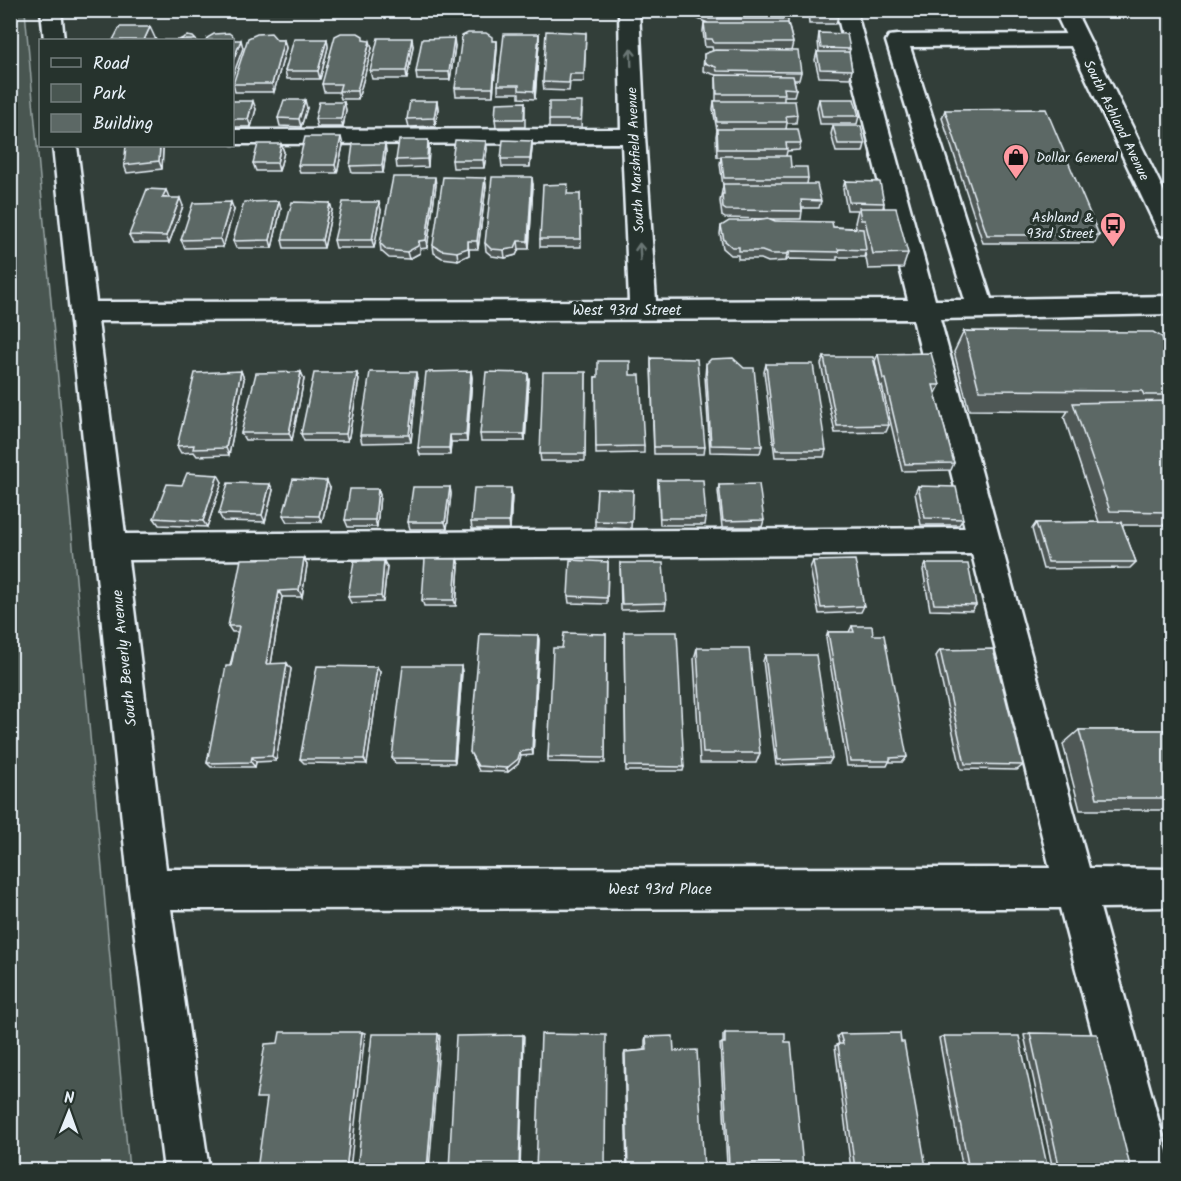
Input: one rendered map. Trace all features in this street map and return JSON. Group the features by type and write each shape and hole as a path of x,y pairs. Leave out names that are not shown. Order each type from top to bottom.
{"street":[{"path":"51,10 54,39"},
{"name":"South Marshfield Avenue","path":"629,10 633,136 643,310"},
{"path":"846,10 1150,1170"},
{"name":"South Ashland Avenue","path":"1064,10 1170,229"},
{"path":"981,309 897,41 1078,40"},
{"path":"234,137 633,136"},
{"name":"South Beverly Avenue","path":"65,147 149,889 186,1170"},
{"name":"West 93rd Street","path":"84,312 981,309 1170,305"},
{"path":"112,547 984,541"},
{"name":"West 93rd Place","path":"149,889 1170,888"}],"green space":[{"path":"10,11 25,11 129,1170 11,1170"}],"building":[{"path":"699,10 787,10 788,19 709,19 709,15"},
{"path":"810,10 837,10 838,16 811,16"},
{"path":"704,23 788,23 793,43 714,43 712,39 706,39"},
{"path":"120,27 150,27 144,39 114,39"},
{"path":"546,31 586,33 584,74 570,74 569,83 543,82"},
{"path":"229,33 234,37 233,39 206,39 214,34"},
{"path":"271,33 277,40 284,40 272,84 234,84 248,38 257,34"},
{"path":"341,33 358,33 363,36 363,40 370,41 357,91 339,91 341,84 322,84 335,36"},
{"path":"468,33 486,33 492,37 492,41 497,41 493,88 455,88 462,36"},
{"path":"819,33 847,34 850,49 821,48"},
{"path":"504,34 539,34 534,91 519,90 519,85 498,85"},
{"path":"187,36 195,39 181,39"},
{"path":"378,38 412,38 406,71 370,71"},
{"path":"454,38 449,72 416,72 422,39"},
{"path":"294,39 327,39 318,71 285,71"},
{"path":"234,40 241,40 234,58"},
{"path":"715,50 798,51 801,72 717,71 716,67 704,63 704,54"},
{"path":"817,52 849,52 852,70 820,69"},
{"path":"716,75 793,76 796,89 784,88 785,94 717,94"},
{"path":"819,99 854,99 859,116 822,116"},
{"path":"284,100 305,100 299,119 278,118"},
{"path":"234,101 253,101 248,119 234,119"},
{"path":"410,101 437,101 434,118 407,119"},
{"path":"714,101 795,101 797,115 786,116 787,122 717,122"},
{"path":"319,102 344,102 341,119 315,119"},
{"path":"525,102 524,119 495,119 496,103"},
{"path":"549,102 582,102 581,120 549,120"},
{"name":"Dollar General","path":"1046,109 1099,235 987,235 945,110"},
{"path":"833,126 861,126 865,144 838,144"},
{"path":"717,129 798,129 801,143 786,143 787,149 718,149"},
{"path":"305,137 341,137 335,165 298,165"},
{"path":"399,140 428,140 427,159 396,160"},
{"path":"455,140 486,141 483,160 452,160"},
{"path":"503,140 532,141 530,159 501,159"},
{"path":"258,144 281,144 277,163 253,163"},
{"path":"353,144 385,144 382,165 350,166"},
{"path":"126,147 160,147 159,161 124,165"},
{"path":"721,156 790,156 791,167 807,167 808,178 724,178"},
{"path":"393,177 435,177 426,240 419,241 418,246 407,252 387,250 380,243"},
{"path":"443,177 485,178 477,241 468,241 468,248 457,252 441,250 433,245"},
{"path":"492,177 532,177 528,241 518,241 515,248 491,249 485,243"},
{"path":"845,181 880,182 884,203 849,202"},
{"path":"568,184 567,194 580,194 581,239 540,239 543,185"},
{"path":"723,184 817,184 821,201 801,200 802,211 726,210 723,208"},
{"path":"147,189 166,190 162,198 180,198 166,236 129,235"},
{"path":"279,201 270,240 233,241 244,202"},
{"path":"231,202 220,239 181,240 193,203"},
{"path":"292,202 330,203 322,240 282,240"},
{"path":"343,202 379,202 372,240 334,240"},
{"path":"859,208 896,208 908,253 873,254 865,220 861,220"},
{"path":"768,218 775,221 832,222 833,227 863,229 866,250 790,251 787,254 770,254 762,251 739,251 739,247 732,247 724,240 721,226 729,221"},
{"path":"964,331 1153,332 1162,337 1170,358 1170,395 1144,395 1142,391 979,390"},
{"path":"931,353 940,385 933,385 954,463 905,464 878,354"},
{"path":"824,357 873,357 889,425 837,426"},
{"path":"651,358 697,359 705,447 654,447"},
{"path":"733,358 744,368 754,368 762,446 711,445 706,364 711,359"},
{"path":"598,361 630,361 630,375 640,375 644,446 596,447 595,377 598,377"},
{"path":"766,364 813,364 826,450 776,450"},
{"path":"241,371 226,448 193,449 194,445 177,446 195,373"},
{"path":"471,371 466,435 450,435 449,448 418,448 426,372"},
{"path":"301,372 289,433 241,433 256,373"},
{"path":"370,372 416,372 409,435 360,435"},
{"path":"486,372 528,373 524,434 480,434"},
{"path":"543,372 586,372 585,454 540,454"},
{"path":"314,373 357,373 346,434 301,434"},
{"path":"1170,401 1170,512 1110,511 1073,403"},
{"path":"187,473 218,475 203,521 154,518 167,484 182,485"},
{"path":"293,479 327,481 319,516 283,515"},
{"path":"658,480 703,480 706,518 660,518"},
{"path":"228,483 270,484 262,515 219,514"},
{"path":"759,484 764,520 723,521 719,485"},
{"path":"918,486 956,487 963,519 925,518"},
{"path":"413,487 450,487 445,522 408,522"},
{"path":"474,488 511,488 509,522 471,522"},
{"path":"350,489 378,489 375,520 345,520"},
{"path":"597,489 633,490 632,522 595,521"},
{"path":"1121,522 1136,562 1048,562 1036,523"},
{"path":"304,558 299,590 279,591 266,664 287,663 272,756 252,757 251,762 207,763 226,666 231,666 239,626 228,626 241,559"},
{"path":"425,559 457,559 454,600 422,600"},
{"path":"570,560 608,562 607,598 568,596"},
{"path":"855,560 864,606 821,608 813,561"},
{"path":"354,561 384,561 381,596 348,597"},
{"path":"620,563 663,563 666,603 622,604"},
{"path":"926,564 968,564 976,605 934,604"},
{"path":"852,626 872,626 873,635 884,635 907,757 890,758 890,761 850,761 828,632 854,632"},
{"path":"624,632 677,632 684,767 626,766"},
{"path":"564,633 606,634 605,758 548,757 553,648 562,648"},
{"path":"480,634 538,635 532,750 520,752 518,759 507,768 478,766 470,752"},
{"path":"697,648 749,648 760,753 703,753"},
{"path":"993,649 1023,765 965,764 940,650"},
{"path":"765,655 816,655 832,758 778,760"},
{"path":"317,666 377,667 364,759 300,759"},
{"path":"403,666 461,666 454,759 392,758"},
{"path":"1079,730 1170,730 1170,798 1097,798"},
{"path":"280,1032 362,1032 346,1170 257,1170 267,1098 256,1098 265,1044 278,1043"},
{"path":"725,1033 785,1033 785,1042 791,1042 803,1167 729,1164 722,1043 725,1043"},
{"path":"900,1033 901,1042 904,1042 926,1167 855,1169 838,1044 843,1044 840,1034"},
{"path":"1030,1033 1097,1034 1131,1170 1060,1170"},
{"path":"372,1034 438,1034 427,1170 357,1170"},
{"path":"541,1034 606,1035 605,1170 536,1170"},
{"path":"523,1035 519,1170 449,1170 456,1036"},
{"path":"673,1036 674,1051 697,1050 704,1170 628,1170 625,1052 647,1050 646,1037"},
{"path":"944,1036 1019,1036 1048,1170 969,1170"}],"place":[{"name":"Dollar General","path":"1016,180"},
{"name":"Ashland & 93rd Street","path":"1113,248"}]}
